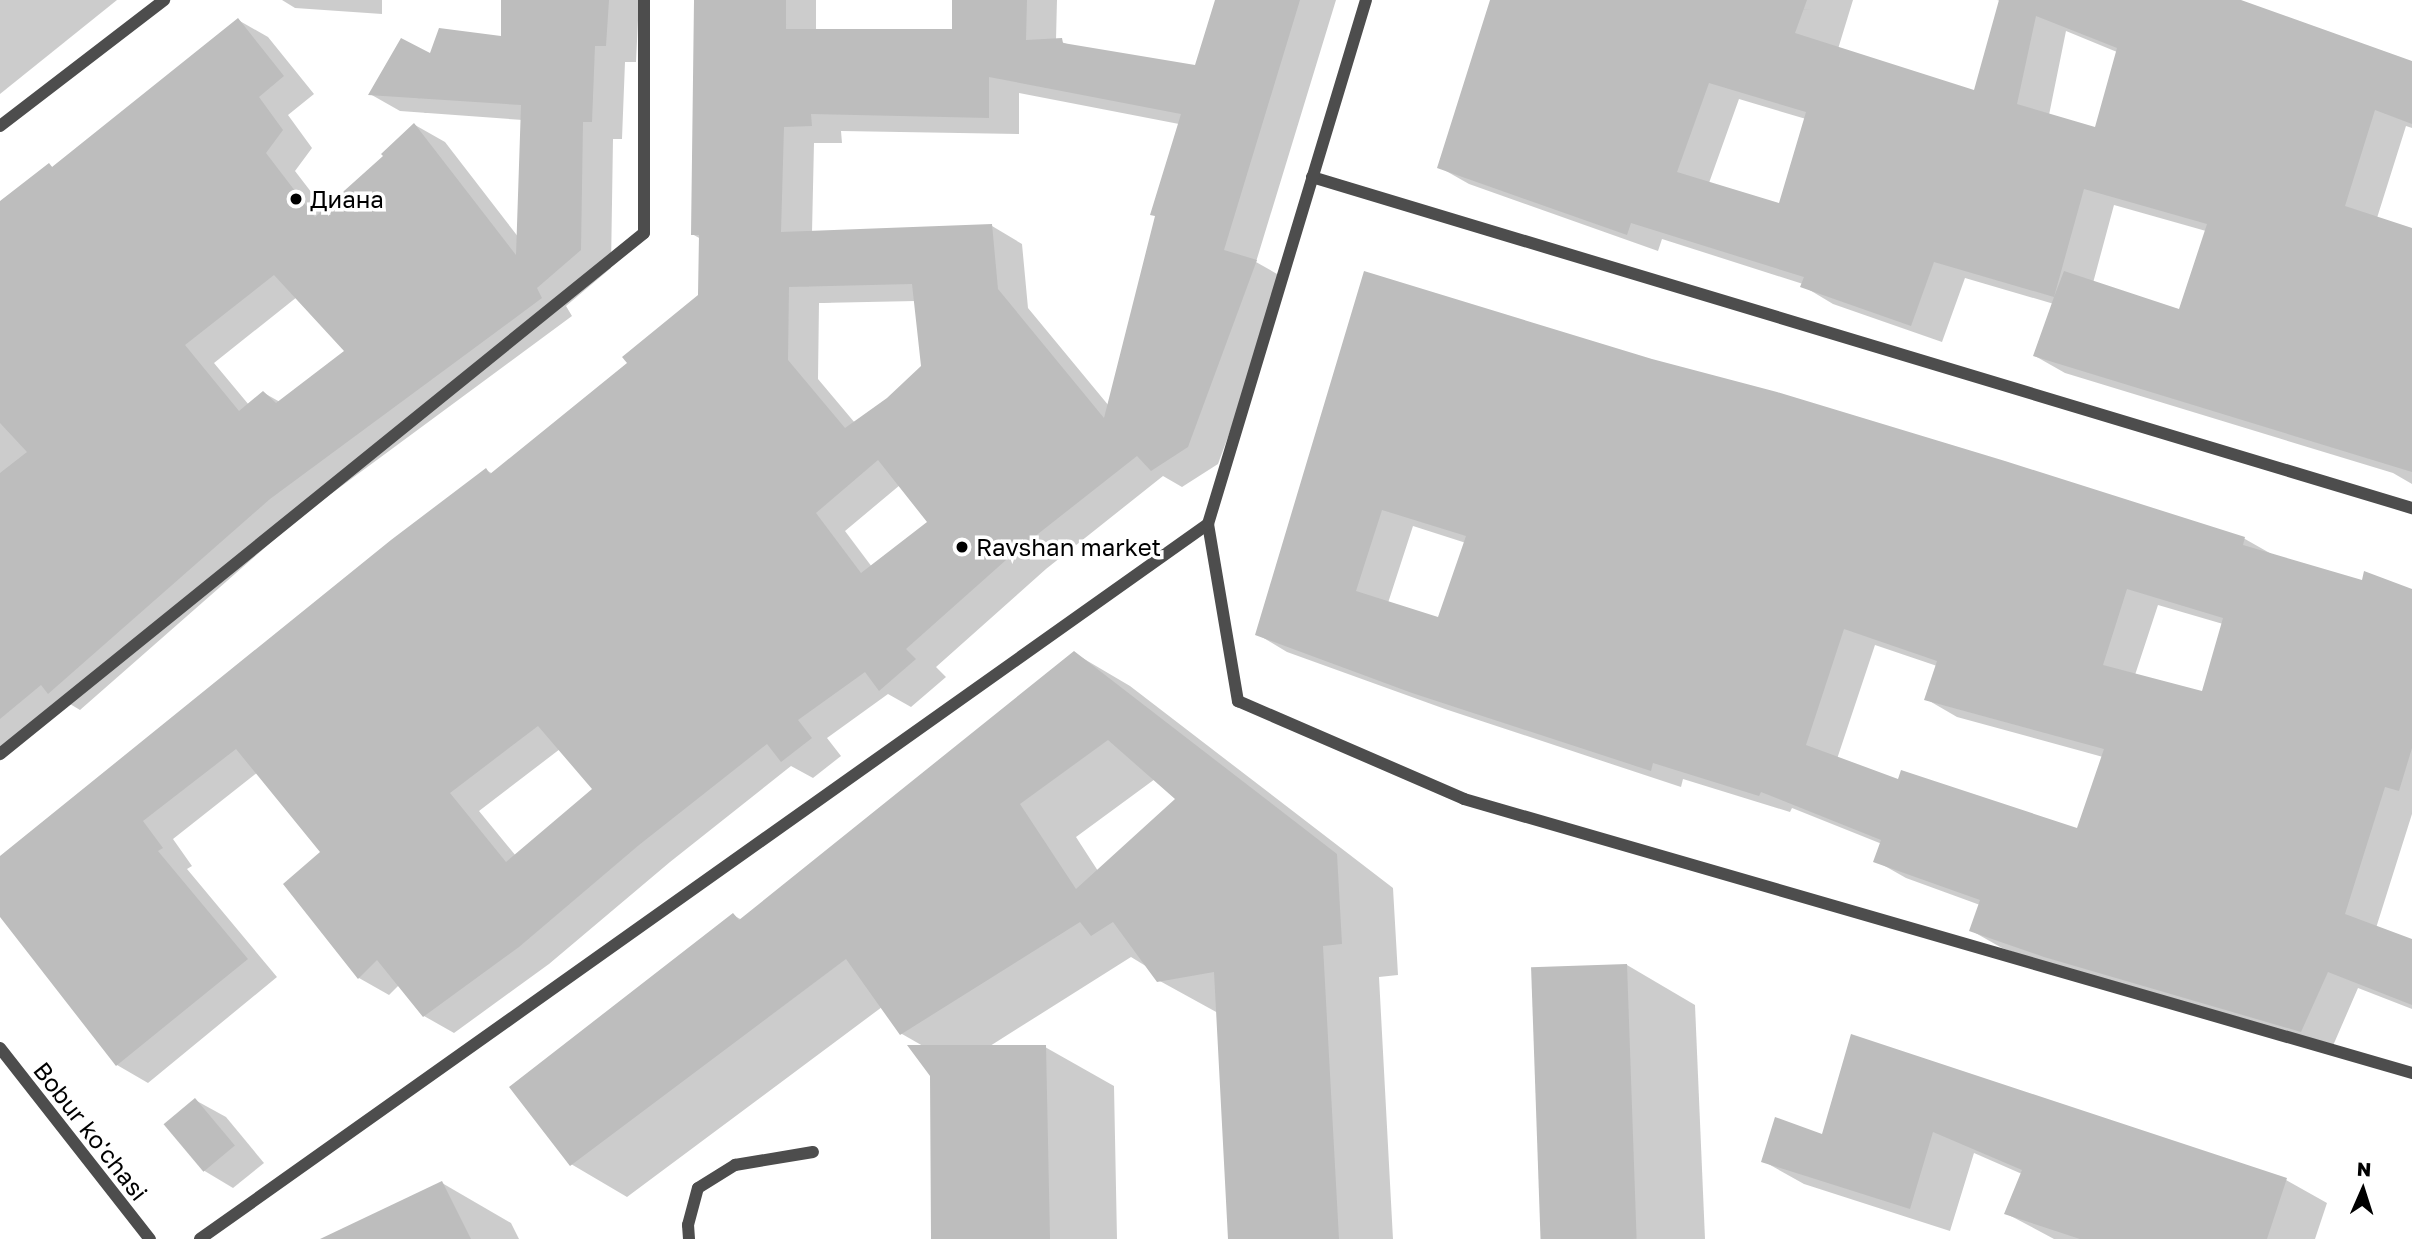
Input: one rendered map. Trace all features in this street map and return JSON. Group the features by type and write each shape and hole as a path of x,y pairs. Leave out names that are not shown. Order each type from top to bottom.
{"street":[{"path":"0,126 164,0"},
{"path":"0,754 644,233 644,0"},
{"path":"1366,0 1208,524 1238,701 1464,799 2412,1073"},
{"path":"1312,177 2412,508"},
{"path":"200,1239 1208,524"},
{"name":"Bobur ko'chasi","path":"0,1048 150,1239"},
{"path":"689,1239 688,1225 698,1188 735,1165 813,1152"}],"building":[{"path":"501,0 609,0 606,46 595,46 592,122 583,122 581,250 537,288 542,298 270,499 48,694 41,685 0,719 0,473 27,452 0,423 0,201 49,163 52,167 238,18 284,76 259,97 283,130 266,153 315,217 383,156 381,154 414,123 516,255 521,105 368,95 401,38 430,53 439,28 501,36","holes":["274,275 344,351 276,403 263,391 239,411 185,345"]},
{"path":"694,0 786,0 786,29 952,29 952,0 1027,0 1026,40 1062,38 1063,43 1195,65 1215,0 1300,0 1224,250 1257,260 1188,447 1151,471 1137,456 1015,552 906,649 916,659 879,691 865,672 798,720 812,738 781,762 767,744 639,845 519,947 423,1017 377,960 358,979 283,884 320,852 236,749 143,821 163,848 158,851 248,959 116,1066 0,917 0,856 391,540 486,468 490,474 627,363 622,357 698,295 699,235 691,235","holes":["989,77 1181,114 1150,215 1155,216 1104,418 998,289 992,224 781,232 784,127 812,126 811,114 989,118","912,284 921,366 887,398 845,428 788,360 789,287","878,460 927,522 861,573 816,513","538,726 592,789 506,862 450,793"]},
{"path":"1490,0 1807,0 1795,33 1974,90 1999,0 2241,0 2412,61 2412,124 2375,110 2345,206 2412,228 2412,472 2033,356 2054,297 1934,262 1911,326 1800,287 1804,277 1631,223 1627,235 1437,168","holes":["2036,16 2117,48 2095,127 2017,104","1709,83 1806,112 1779,203 1677,172","2084,189 2207,224 2179,309 2064,271 2054,297"]},
{"path":"1364,271 1652,359 1777,392 2005,461 2245,537 2243,545 2362,580 2364,571 2412,589 2412,748 2399,791 2385,787 2345,914 2412,939 2412,1005 2328,972 2301,1032 2044,957 1969,931 1980,900 1873,862 1881,840 1761,792 1759,796 1653,763 1651,771 1412,693 1255,635","holes":["1382,510 1466,536 1438,617 1356,591","2127,589 2223,618 2202,691 2103,665","1844,629 1937,661 1924,700 2104,749 2077,828 1901,770 1898,779 1806,745"]},
{"path":"1074,651 1337,854 1342,944 1323,946 1339,1239 1228,1239 1214,972 1157,982 1113,922 1091,936 1080,922 900,1035 846,959 570,1166 509,1087 733,913 739,920","holes":["1108,740 1175,799 1076,889 1020,804"]},
{"path":"1627,964 1637,1239 1541,1239 1531,967"},
{"path":"1851,1034 2287,1178 2267,1239 2080,1239 2004,1214 2022,1170 1933,1132 1910,1209 1761,1162 1775,1117 1822,1134"},
{"path":"907,1045 1046,1045 1050,1239 931,1239 930,1076"},
{"path":"195,1098 235,1145 203,1172 164,1124"},
{"path":"442,1181 471,1239 320,1239"}],"place":[{"name":"Диана","path":"296,199"},
{"name":"Ravshan market","path":"962,547"}]}
